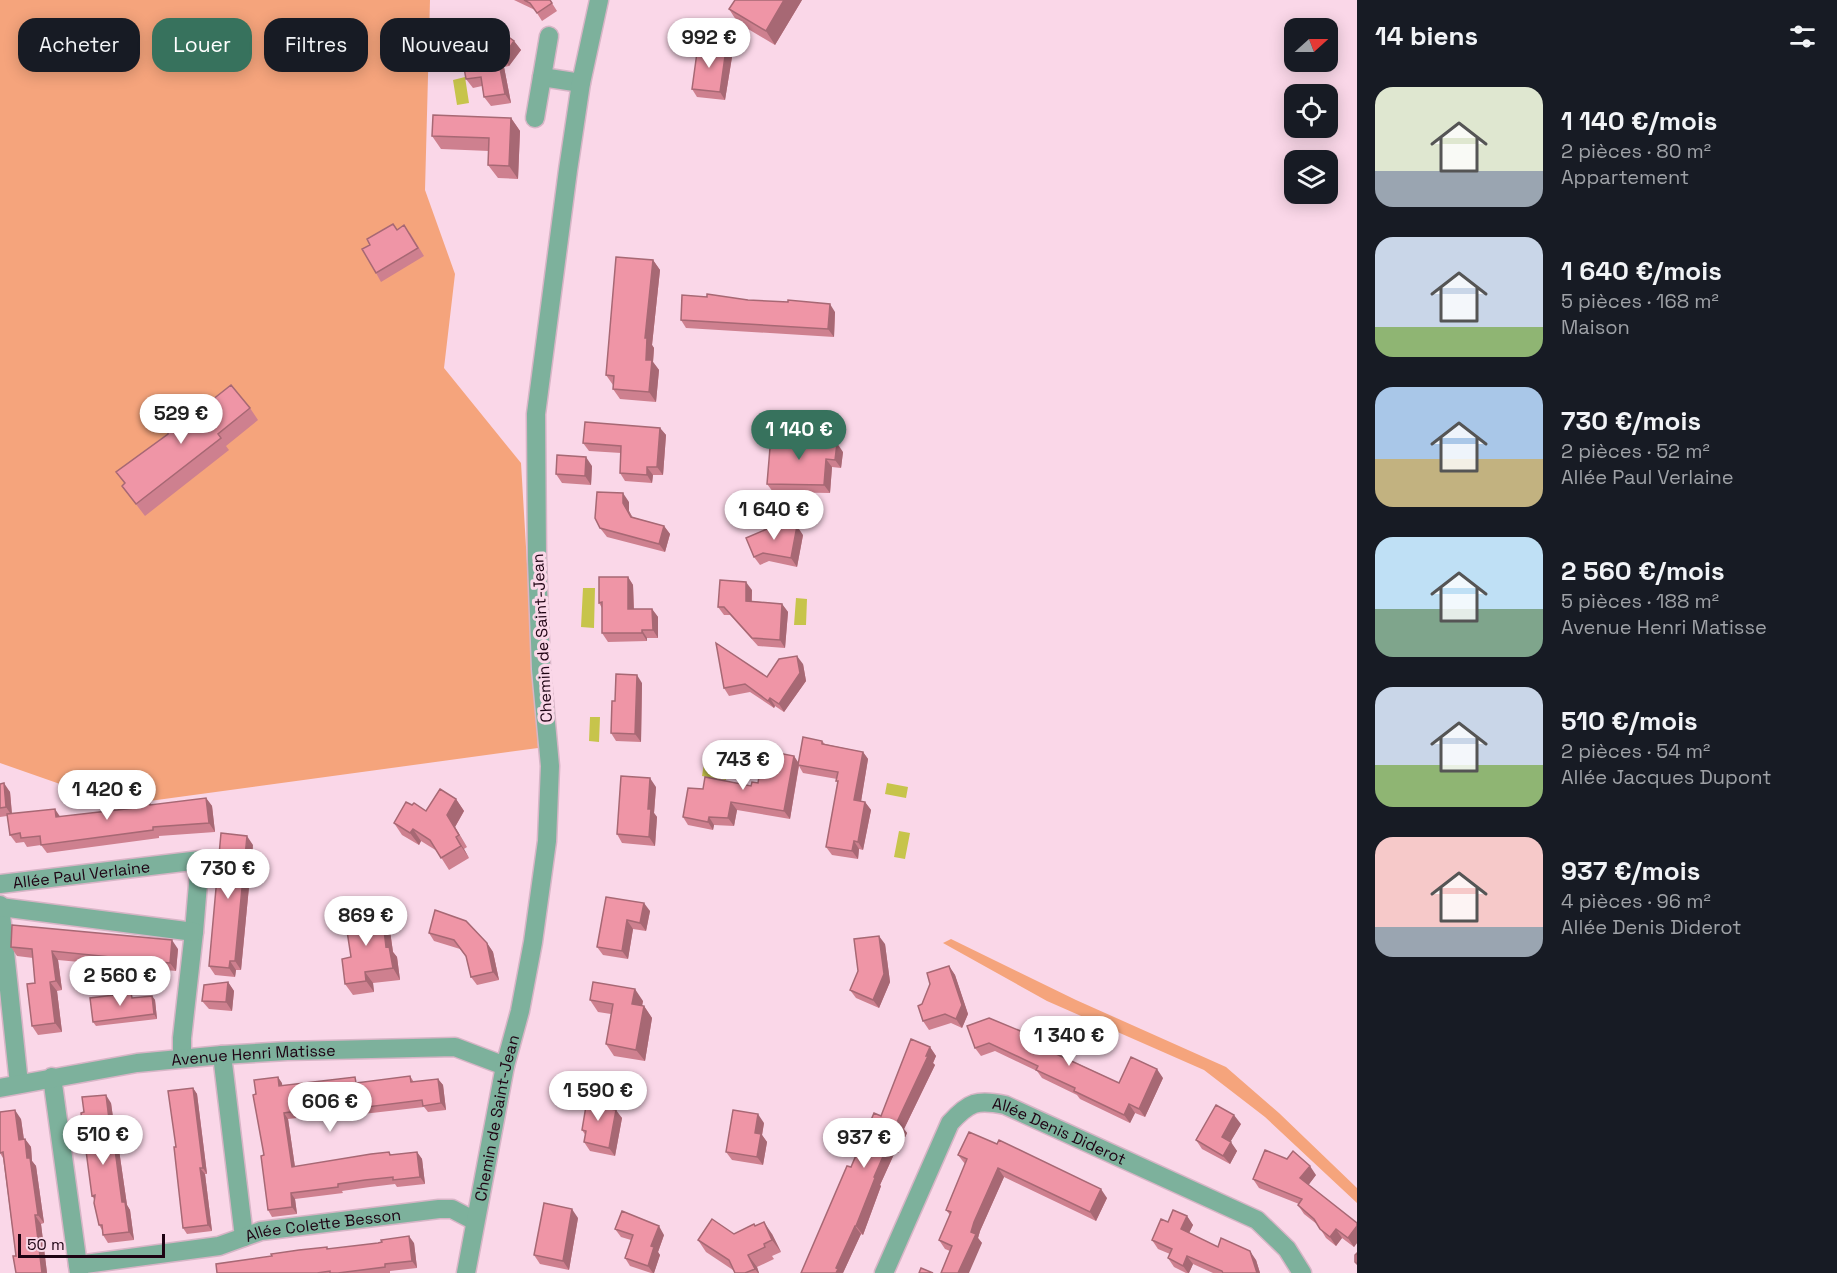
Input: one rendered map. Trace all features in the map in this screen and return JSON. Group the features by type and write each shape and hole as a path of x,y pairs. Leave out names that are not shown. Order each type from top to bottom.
{"street":[{"name":"Chemin de Saint-Jean","path":"466,1273 506,1066 520,1011 533,942 547,842 550,766 542,669 537,560 536,414 581,83 599,0"},
{"path":"535,118 549,36"},
{"path":"542,77 581,83"},
{"name":"Allée Paul Verlaine","path":"0,884 200,860 182,1038 182,1058"},
{"name":"Allée Paul Verlaine","path":"19,1084 0,906 194,932"},
{"name":"Avenue Henri Matisse","path":"0,1088 52,1077 182,1058 286,1051 455,1047 506,1066"},
{"name":"Allée Colette Besson","path":"222,1054 244,1237 261,1231 439,1209 452,1209 476,1221"},
{"path":"52,1077 79,1269 219,1246 244,1237"},
{"name":"Allée Denis Diderot","path":"884,1273 950,1122 964,1107 983,1100 1005,1105 1257,1220 1287,1249 1302,1273"}],"shaded area":[{"path":"0,0 430,0 430,18 380,18 380,72 428,72 425,190 455,274 444,368 521,463 538,748 120,805 0,763"},
{"path":"465,77 469,103 457,105 453,80"},
{"path":"583,588 595,588 594,628 581,627"},
{"path":"796,598 807,599 806,625 794,625"},
{"path":"590,717 600,717 599,742 589,741"},
{"path":"704,763 728,767 726,780 702,776"},
{"path":"887,783 908,787 906,798 885,794"},
{"path":"899,831 910,833 905,859 894,857"},
{"path":"951,939 1076,1000 1226,1067 1279,1113 1357,1188 1357,1203 1265,1117 1204,1070 1047,1001 943,943"}],"building":[{"path":"524,0 550,0 552,3 537,13 530,3"},
{"path":"735,0 784,0 766,31 729,9"},
{"path":"698,45 726,49 720,92 692,89"},
{"path":"465,72 501,72 505,94 484,97 481,77 466,79"},
{"path":"433,115 511,118 509,166 488,165 489,138 432,136"},
{"path":"393,224 397,230 404,225 418,248 376,273 362,249 370,245 367,239"},
{"path":"616,257 653,260 645,338 647,338 646,360 652,360 649,392 613,389 614,376 606,375"},
{"path":"707,294 748,300 788,302 788,300 830,304 828,329 681,320 682,295 707,297"},
{"path":"231,385 250,408 218,434 221,438 136,504 122,486 125,483 116,472 168,434 169,417 188,419"},
{"path":"585,422 660,428 657,467 647,467 647,475 620,473 621,446 583,443"},
{"path":"771,436 837,443 835,460 826,459 824,485 767,484"},
{"path":"557,455 586,457 585,476 556,474"},
{"path":"597,492 623,493 623,503 631,517 664,526 659,544 600,528 595,518"},
{"path":"776,522 797,526 791,558 763,553 754,557 746,538 774,526"},
{"path":"599,577 628,577 628,609 652,609 653,630 642,630 642,633 602,633"},
{"path":"720,580 746,582 746,601 782,604 780,640 752,638 724,607 718,607"},
{"path":"716,643 767,677 779,659 797,656 800,673 779,704 770,698 768,701 745,684 724,688"},
{"path":"616,674 637,675 635,734 611,733"},
{"path":"803,737 822,741 822,744 863,752 854,800 865,802 858,842 854,841 852,851 826,847 838,772 798,765"},
{"path":"763,750 794,756 784,811 731,802 728,818 709,817 708,822 683,817 688,788 703,789 705,777 751,786 752,782 758,783"},
{"path":"621,776 650,778 649,837 617,834"},
{"path":"4,783 6,807 0,808 0,784"},
{"path":"440,789 456,799 447,815 459,835 456,837 461,846 441,858 430,840 413,829 410,833 394,823 406,802 412,805 414,803 426,811"},
{"path":"206,798 209,823 153,827 153,830 41,845 40,836 21,838 20,833 10,835 7,814 55,809 56,817 134,808 133,801 149,800 150,805"},
{"path":"221,833 247,836 235,961 230,961 229,968 209,966"},
{"path":"606,897 644,903 640,923 627,920 622,951 597,947"},
{"path":"435,910 466,921 487,943 493,972 471,977 466,956 454,940 429,933"},
{"path":"382,912 386,947 389,946 393,968 365,972 366,981 345,984 342,959 351,957 345,918"},
{"path":"12,925 172,940 170,963 52,951 56,981 50,982 55,1023 32,1026 27,984 35,983 32,949 11,947"},
{"path":"879,936 884,974 873,1000 850,990 858,971 854,939"},
{"path":"949,966 962,1005 956,1019 945,1014 923,1021 918,1006 922,1004 930,984 927,973"},
{"path":"228,982 226,1002 202,1001 204,985"},
{"path":"593,982 635,989 632,1004 644,1006 636,1050 606,1044 613,1004 590,1000"},
{"path":"131,993 132,998 152,996 154,1014 93,1022 90,998"},
{"path":"989,1018 1035,1037 1032,1043 1119,1083 1131,1057 1157,1069 1139,1109 1129,1104 1124,1115 1036,1070 1038,1066 989,1043 975,1048 967,1026"},
{"path":"911,1039 930,1047 926,1056 928,1056 897,1122 900,1124 892,1144 889,1143 874,1177 856,1226 836,1268 838,1269 836,1273 801,1273 847,1166 851,1167 874,1113 881,1116"},
{"path":"410,1076 411,1082 438,1079 441,1103 423,1106 422,1100 359,1108 358,1103 349,1104 349,1102 310,1106 311,1109 284,1113 292,1167 371,1154 389,1152 390,1155 417,1152 420,1177 365,1180 338,1184 338,1187 291,1193 292,1207 268,1210 261,1156 264,1155 253,1095 256,1094 254,1080 278,1077 279,1086 355,1077 356,1083"},
{"path":"193,1088 208,1225 183,1228 174,1147 176,1147 168,1091"},
{"path":"588,1094 607,1098 605,1108 616,1110 609,1148 584,1142 586,1131 582,1130"},
{"path":"106,1095 112,1143 114,1142 122,1202 125,1202 129,1232 103,1235 94,1203 95,1195 92,1196 81,1113 84,1112 82,1097"},
{"path":"1216,1105 1234,1115 1222,1137 1231,1142 1223,1156 1196,1140"},
{"path":"15,1110 19,1140 25,1139 27,1158 30,1158 38,1215 35,1215 42,1273 16,1273 13,1256 16,1256 3,1152 0,1153 0,1112"},
{"path":"733,1110 758,1114 755,1133 761,1134 757,1157 726,1152"},
{"path":"969,1132 997,1144 999,1140 1101,1189 1090,1212 998,1168 974,1222 971,1232 976,1234 958,1273 941,1273 952,1246 939,1240 951,1212 946,1210 967,1159 958,1155"},
{"path":"1265,1150 1287,1159 1293,1151 1310,1166 1300,1178 1357,1223 1348,1238 1336,1229 1330,1237 1320,1229 1314,1219 1298,1205 1302,1199 1253,1179"},
{"path":"544,1203 572,1209 563,1261 534,1255"},
{"path":"1173,1210 1187,1216 1181,1229 1218,1247 1221,1238 1250,1251 1257,1273 1223,1273 1187,1256 1183,1266 1168,1258 1172,1249 1152,1240 1161,1219 1168,1222"},
{"path":"622,1211 659,1226 651,1246 654,1247 648,1266 625,1258 633,1235 615,1229"},
{"path":"712,1219 734,1234 754,1224 755,1226 764,1222 772,1240 764,1244 765,1247 748,1255 755,1269 745,1273 735,1273 729,1260 698,1240"},
{"path":"409,1236 412,1261 385,1264 385,1267 338,1273 330,1273 330,1271 217,1273 216,1264 299,1250 378,1243 382,1242 381,1240"},
{"path":"921,1268 933,1273 919,1273"}]}
